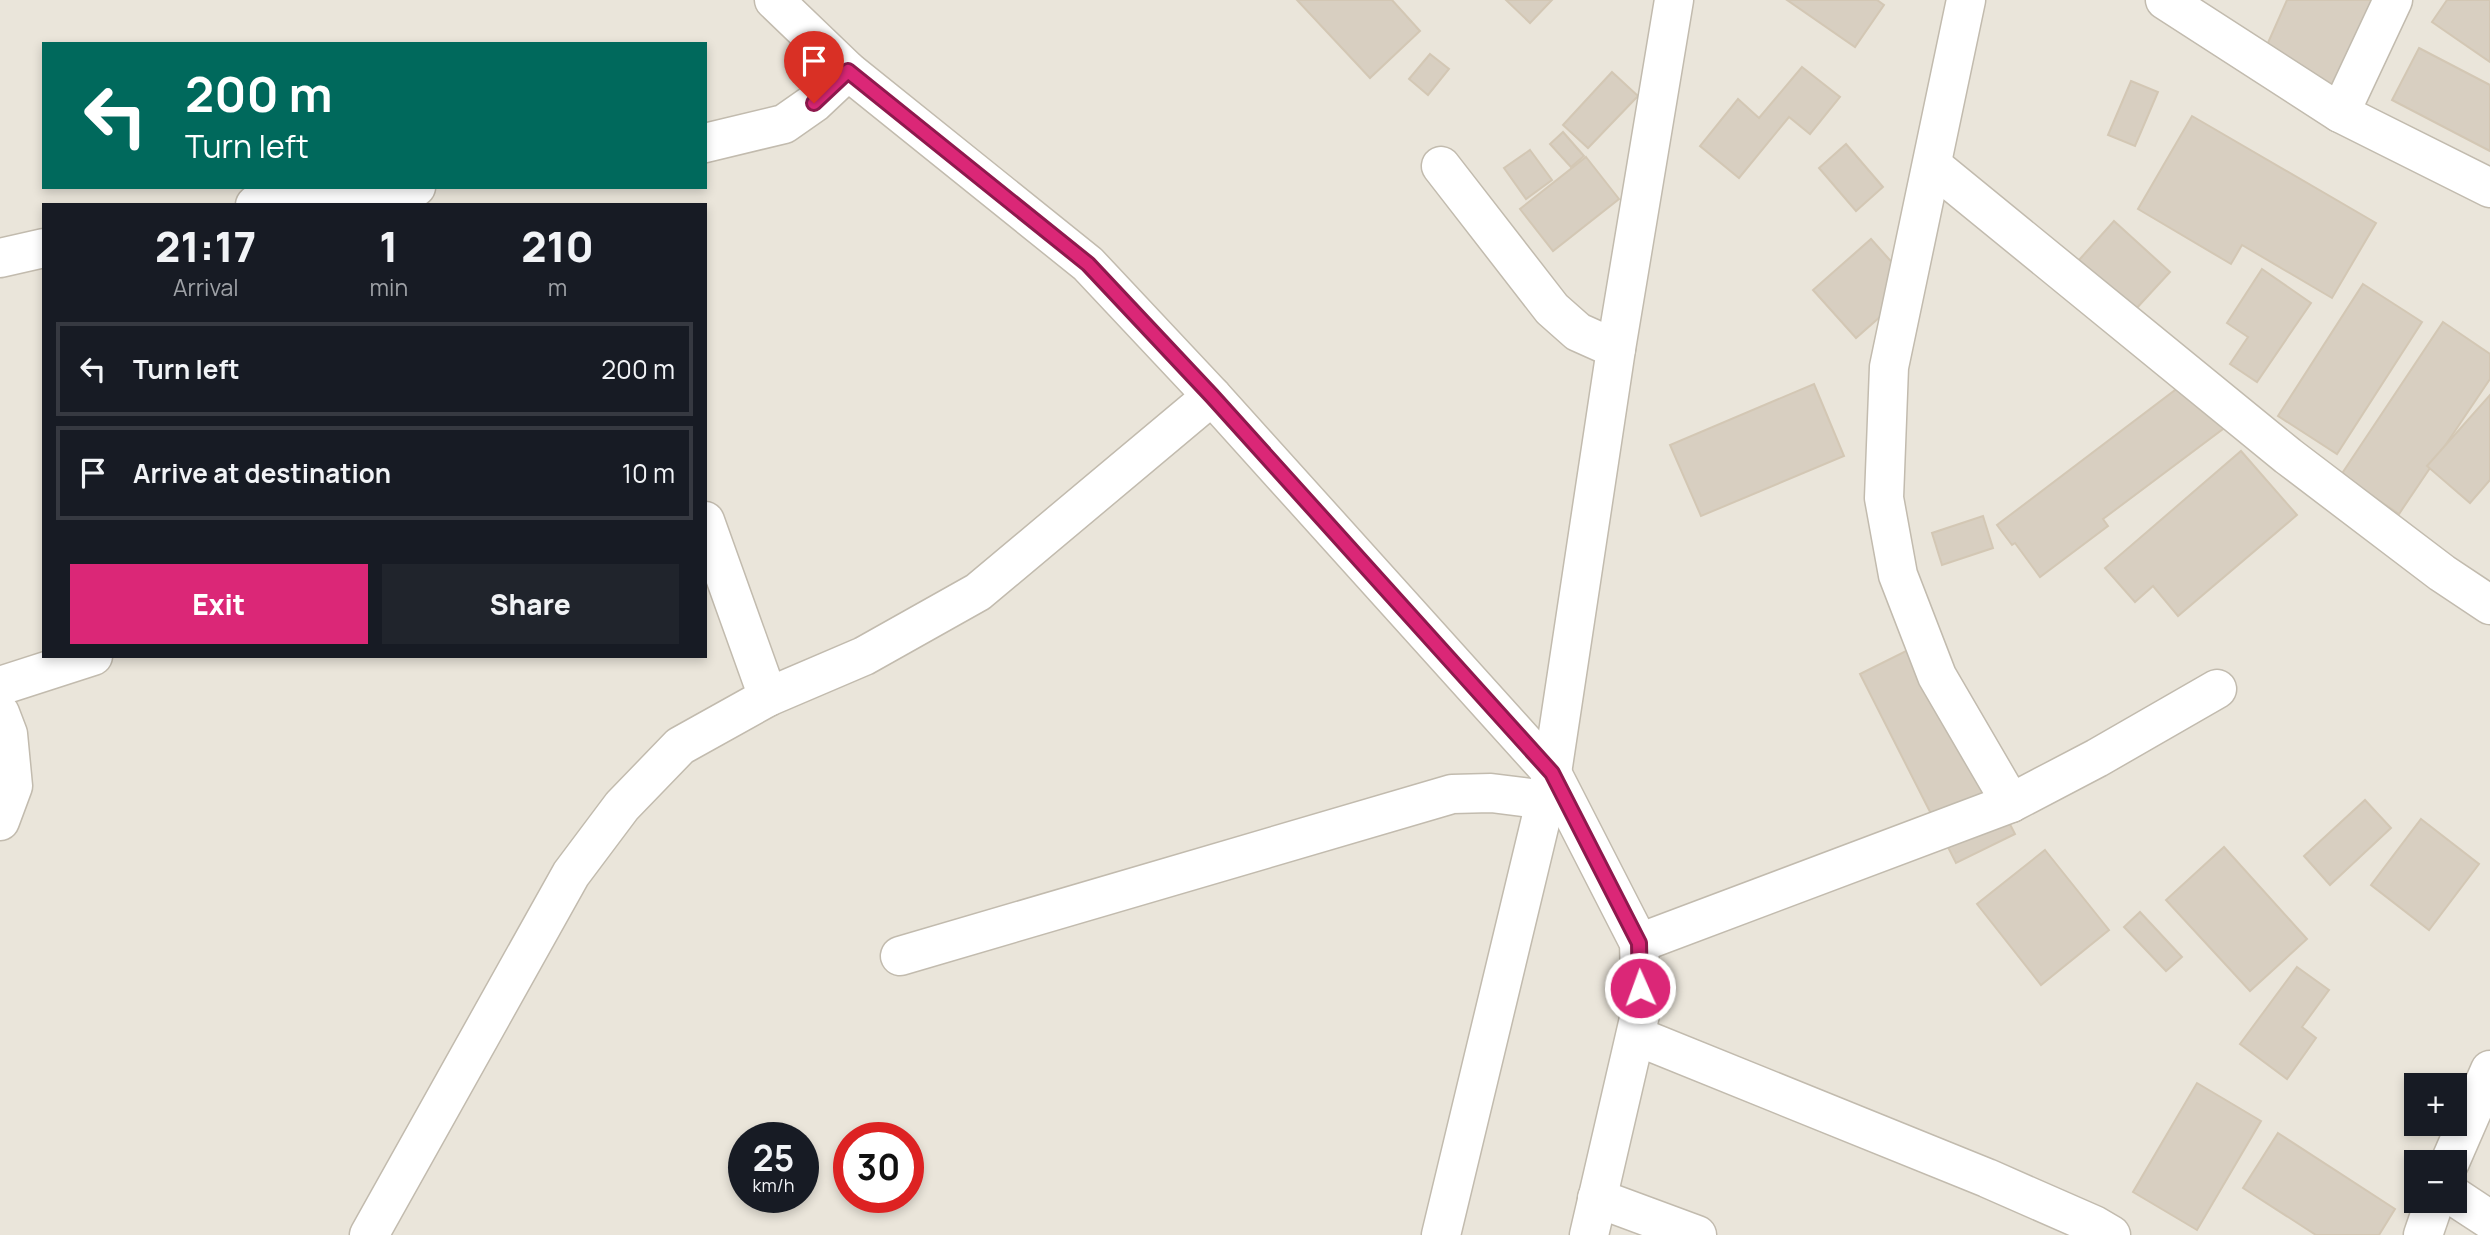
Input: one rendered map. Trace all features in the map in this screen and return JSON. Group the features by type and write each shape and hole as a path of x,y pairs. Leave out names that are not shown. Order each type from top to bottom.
{"street":[{"path":"775,0 848,71 1088,264 1212,396 1549,786 1639,943 1641,1010 1589,1235"},
{"path":"1441,1235 1549,786 1616,349 1674,0"},
{"path":"1966,0 1889,367 1884,498 1898,575 1937,676 2011,803"},
{"path":"2165,0 2340,113 2490,188"},
{"path":"2340,113 2393,0"},
{"path":"707,142 784,124 814,103 848,71"},
{"path":"1441,166 1552,309 1578,332 1616,349"},
{"path":"1933,166 2288,456 2442,573 2490,605"},
{"path":"273,203 398,189"},
{"path":"0,258 42,248"},
{"path":"369,1235 571,874 622,806 680,746 768,697 864,656 978,592 1212,396"},
{"path":"707,527 768,697"},
{"path":"0,686 87,658"},
{"path":"1639,943 2011,803 2097,758 2217,689"},
{"path":"0,713 8,734 13,786 0,821"},
{"path":"900,956 1452,794 1491,793 1549,786"},
{"path":"1636,1036 1987,1178 2094,1224 2111,1235"},
{"path":"2456,1150 2490,1070"},
{"path":"1597,1198 1697,1235"},
{"path":"2467,1205 2490,1220"},
{"path":"2423,1235 2431,1213"}],"shaded area":[{"path":"0,0 2490,0 2490,1235 0,1235"}],"building":[{"path":"1297,0 1392,0 1420,31 1370,78"},
{"path":"1506,0 1552,0 1530,23"},
{"path":"1787,0 1877,0 1884,5 1855,47"},
{"path":"2287,0 2386,0 2342,101 2259,63"},
{"path":"2447,0 2490,0 2490,62 2432,22"},
{"path":"2419,48 2490,85 2490,151 2392,100"},
{"path":"1430,54 1449,69 1428,95 1409,79"},
{"path":"1802,67 1840,97 1810,134 1789,117 1739,178 1700,146 1738,99 1759,118"},
{"path":"1612,72 1638,96 1588,148 1563,125"},
{"path":"2131,81 2158,92 2135,146 2108,135"},
{"path":"2192,116 2376,223 2332,298 2242,245 2231,264 2138,209"},
{"path":"1563,132 1584,156 1571,167 1550,144"},
{"path":"1846,144 1883,187 1856,211 1819,168"},
{"path":"1530,150 1552,180 1526,199 1504,168"},
{"path":"1586,157 1619,199 1553,251 1520,209"},
{"path":"2114,221 2170,272 2134,311 2079,260"},
{"path":"1871,239 1914,287 1856,338 1813,290"},
{"path":"2262,269 2311,303 2257,382 2230,364 2248,337 2227,323"},
{"path":"2363,284 2422,322 2337,454 2278,416"},
{"path":"2443,322 2490,354 2490,379 2399,514 2341,475"},
{"path":"2191,378 2227,426 2103,519 2108,526 2040,577 2015,543 2012,545 1997,525"},
{"path":"1814,384 1844,456 1701,516 1670,445"},
{"path":"2490,395 2490,480 2470,503 2427,466"},
{"path":"2241,451 2297,515 2178,616 2153,586 2135,602 2105,568"},
{"path":"1983,516 1993,548 1942,565 1932,533"},
{"path":"1918,645 2015,834 1956,863 1860,674"},
{"path":"2365,800 2391,828 2330,885 2304,856"},
{"path":"2421,819 2479,864 2429,930 2371,885"},
{"path":"2224,847 2307,939 2250,991 2166,900"},
{"path":"2045,850 2109,930 2041,985 1977,904"},
{"path":"2140,912 2182,957 2166,971 2124,927"},
{"path":"2297,967 2329,990 2302,1027 2316,1038 2287,1079 2240,1044"},
{"path":"2197,1083 2261,1121 2197,1230 2133,1192"},
{"path":"2278,1133 2395,1209 2379,1235 2316,1235 2243,1188"}],"route":[{"path":"814,103 848,71 1088,264 1212,396 1552,773 1639,943 1640,988"}]}
